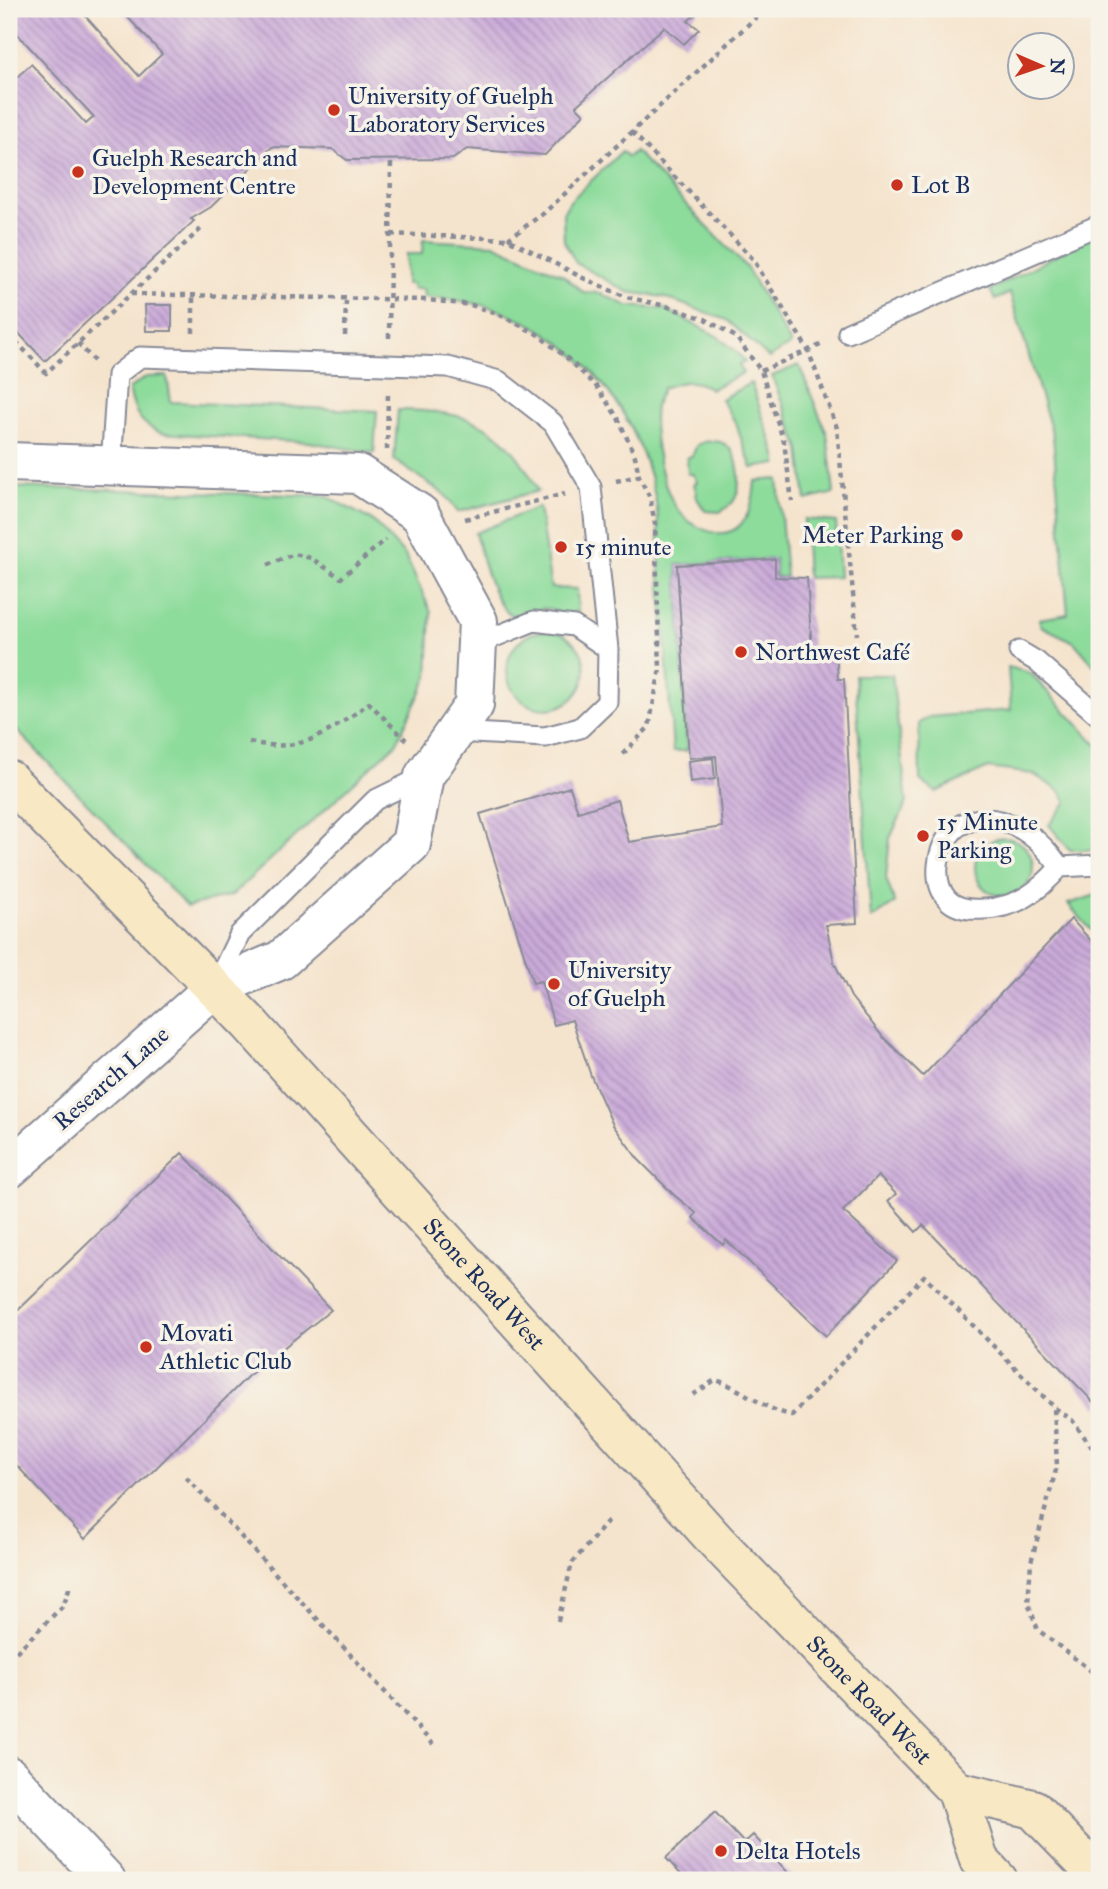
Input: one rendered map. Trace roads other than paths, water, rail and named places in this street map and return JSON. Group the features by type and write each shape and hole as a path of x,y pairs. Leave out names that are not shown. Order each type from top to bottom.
{"main road":[{"name":"Stone Road West","path":"9,780 258,1034 717,1542 957,1791 979,1860 998,1880"},
{"path":"957,1791 1033,1810 1099,1877"}],"street":[{"path":"9,462 358,474 420,514 478,621 474,705 428,771"},
{"name":"Research Lane","path":"9,1169 214,988 281,960 411,844 428,771"},
{"path":"9,1776 106,1880"}],"lane":[{"path":"848,333 1099,225"},
{"path":"111,466 117,375 140,358 448,367 499,382 553,423 591,487 608,649 607,702 580,728 545,737 455,732"},
{"path":"477,644 534,621 574,626 608,649"},
{"path":"1019,651 1036,662 1099,716"},
{"path":"214,988 240,934 375,800 428,771"},
{"path":"1060,867 1044,846 1027,832 1006,822 989,819 964,823 952,831 941,849 938,864 946,898 956,905 976,909 1001,907 1024,900 1044,885 1060,867 1099,865"}],"place":[{"name":"University of Guelph Laboratory Services","path":"334,110"},
{"name":"Guelph Research and Development Centre","path":"78,172"},
{"name":"Lot B","path":"897,185"},
{"name":"Meter Parking","path":"957,535"},
{"name":"15 minute","path":"561,547"},
{"name":"Northwest Café","path":"741,652"},
{"name":"15 Minute Parking","path":"923,836"},
{"name":"University of Guelph","path":"554,984"},
{"name":"Movati Athletic Club","path":"146,1347"},
{"name":"Delta Hotels","path":"721,1851"}]}
